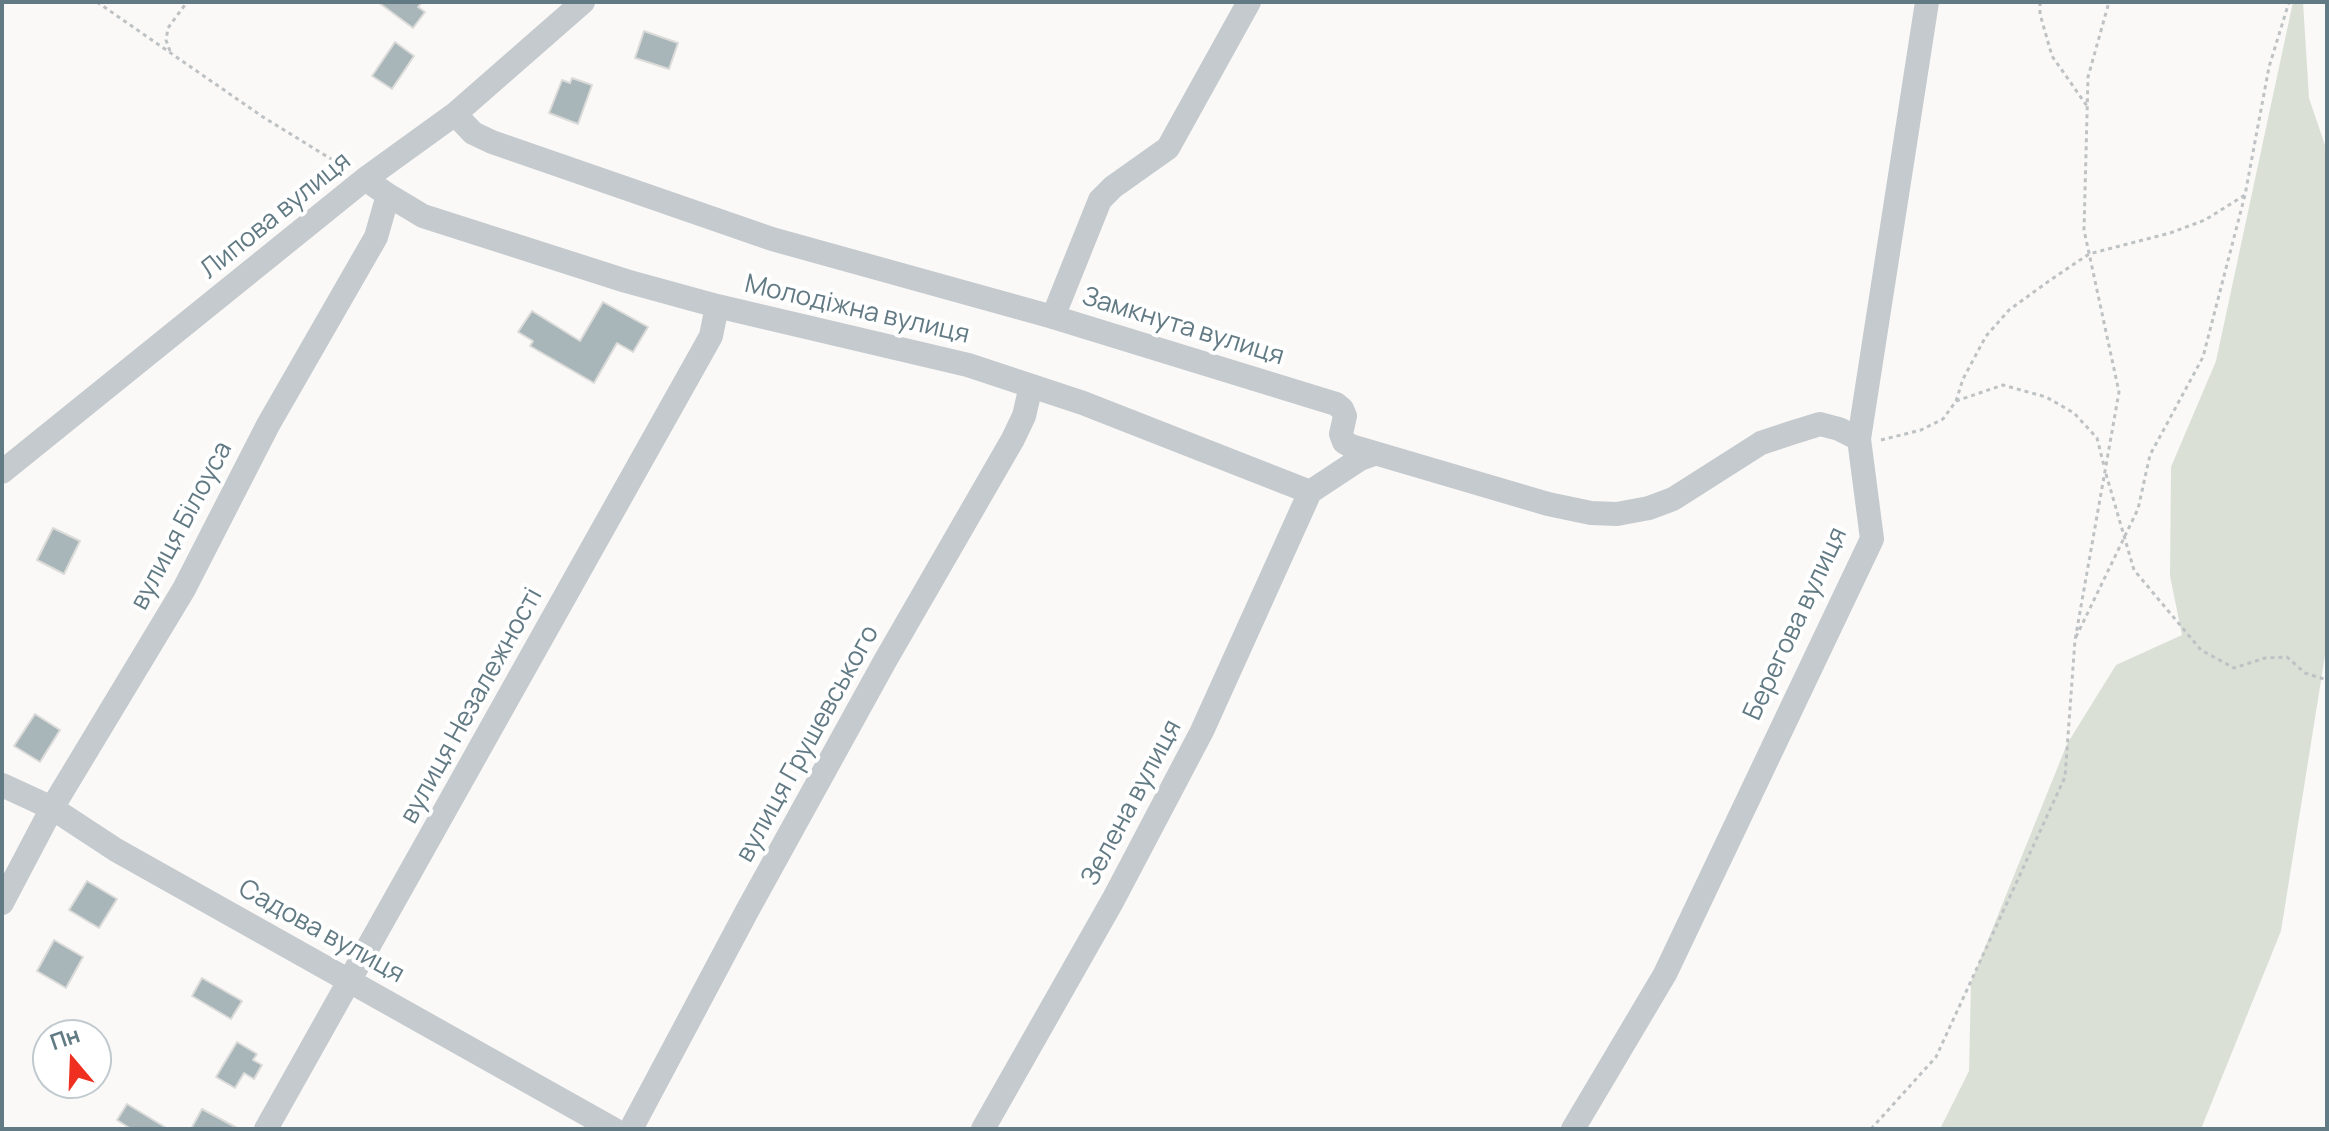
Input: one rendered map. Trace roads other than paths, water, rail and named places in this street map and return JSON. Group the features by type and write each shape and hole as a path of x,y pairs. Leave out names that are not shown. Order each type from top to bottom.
{"street":[{"name":"Липова вулиця","path":"2,472 365,179 455,114 583,2"},
{"path":"1053,317 1100,200 1113,187 1168,148 1249,2"},
{"name":"Берегова вулиця","path":"1573,1129 1665,974 1872,539 1859,439 1927,2"},
{"name":"Замкнута вулиця","path":"455,114 473,133 492,142 772,239 1053,317 1336,404 1345,416 1341,434 1344,442 1374,454 1548,504 1591,513 1617,514 1649,508 1673,499 1761,443 1791,433 1820,424 1859,439"},
{"path":"365,179 388,195"},
{"name":"Молодіжна вулиця","path":"388,195 423,216 537,254 717,306 968,365 1083,403 1310,492"},
{"name":"вулиця Білоуса","path":"2,903 52,808 184,589 261,438 376,237 388,195"},
{"name":"вулиця Незалежності","path":"266,1129 711,336 717,306"},
{"name":"вулиця Грушевського","path":"631,1129 885,661 1013,439 1024,416 1031,386"},
{"path":"1310,492 1360,459 1374,454"},
{"name":"Зелена вулиця","path":"983,1129 1113,900 1202,731 1310,492"},
{"name":"Садова вулиця","path":"2,785 52,808 116,850 613,1129"}]}
